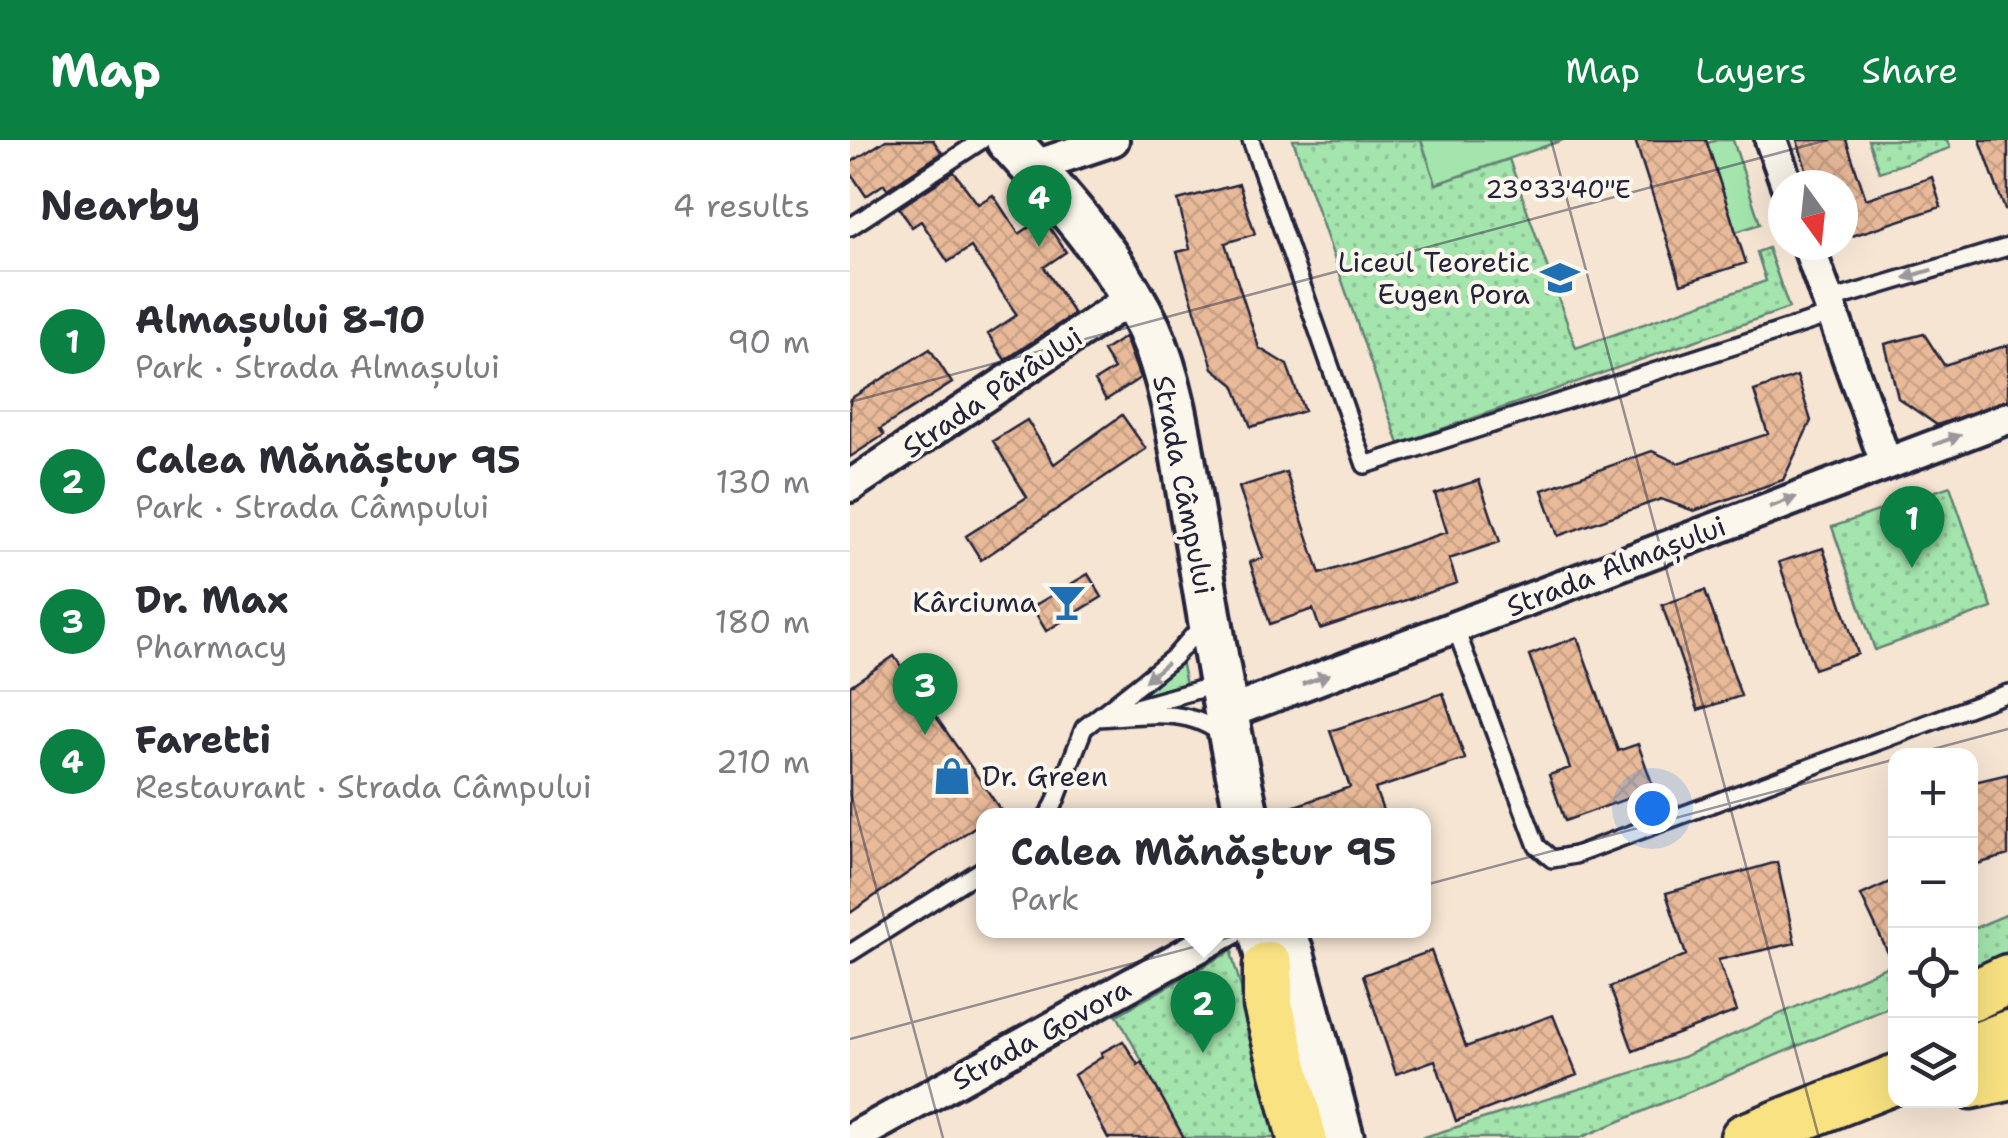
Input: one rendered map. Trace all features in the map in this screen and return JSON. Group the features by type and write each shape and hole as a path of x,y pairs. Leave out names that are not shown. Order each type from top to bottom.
{"main road":[{"name":"Strada Câmpului","path":"1020,153 1105,254 1133,298 1163,366 1245,808"},
{"path":"1271,942 1268,1005 1302,1138"},
{"path":"1271,942 1316,1138"},
{"path":"1271,942 1342,1138"},
{"path":"1978,994 2008,979"},
{"path":"1978,1047 2008,1035"},
{"path":"1766,1130 1888,1049"},
{"path":"1978,1082 2008,1076"},
{"path":"1766,1130 1888,1082"},
{"path":"1766,1130 1888,1102"}],"street":[{"path":"1020,153 1113,140"},
{"path":"1771,140 1782,170"},
{"path":"1813,260 1886,463"},
{"name":"Strada Pârâului","path":"850,486 1133,298"},
{"name":"Strada Almașului","path":"1225,713 2008,418"},
{"name":"Strada Govora","path":"854,1138 1215,938"}],"lane":[{"path":"850,227 982,140"},
{"path":"1251,140 1365,466 2008,247"},
{"path":"1052,808 1084,728 1174,658 1208,618"},
{"path":"1455,627 1538,846 1552,859 1575,855 2008,693"},
{"path":"1098,718 1169,714 1211,725 1225,713"},
{"path":"1098,718 1225,713"},
{"path":"850,953 976,874"},
{"path":"850,1131 854,1138"}],"green space":[{"path":"1293,140 1421,140 1437,184 1509,159 1576,348 1766,281 1757,252 1768,248 1768,260 1772,260 1789,308 1399,444"},
{"path":"1421,140 1563,140 1436,184"},
{"path":"1733,140 1760,224 1736,232 1707,143"},
{"path":"1868,140 1947,140 1950,148 1879,172"},
{"path":"1950,486 1992,608 1875,650 1832,527"},
{"path":"1181,660 1186,685 1133,700"},
{"path":"2008,914 2008,956 1978,969 1978,928"},
{"path":"1233,950 1284,1138 1184,1138 1117,1015"},
{"path":"1888,966 1888,1008 1580,1138 1421,1138 1683,1057"}],"building":[{"path":"886,140 933,140 942,153 887,189 884,184 866,196 850,172 850,163"},
{"path":"1635,140 1706,140 1746,263 1681,284"},
{"path":"1797,140 1846,140 1856,170 1806,170"},
{"path":"1980,140 2008,140 2008,210 2005,210"},
{"path":"954,172 978,204 993,195 1019,234 1043,218 1066,252 1044,267 1074,314 1005,360 988,334 1017,315 971,247 948,262 921,221 912,227 899,208"},
{"path":"1858,175 1866,199 1932,177 1941,207 1858,234"},
{"path":"1239,184 1255,234 1225,243 1259,348 1287,365 1304,411 1251,427 1234,385 1213,368 1177,252 1190,249 1178,200"},
{"path":"1924,334 1944,365 2008,345 2008,400 1937,425 1898,398 1885,344"},
{"path":"1125,337 1140,378 1106,400 1095,381 1114,369 1103,351"},
{"path":"930,349 952,383 880,429 884,435 850,457 850,399"},
{"path":"1797,376 1811,421 1783,480 1694,511 1661,499 1558,536 1542,490 1652,451 1678,463 1768,434 1754,391"},
{"path":"1122,415 1146,449 981,560 966,536 1027,497 993,441 1027,420 1054,464"},
{"path":"1286,472 1320,574 1447,532 1435,494 1479,480 1500,542 1449,559 1457,583 1320,629 1313,609 1270,624 1250,562 1263,558 1239,487"},
{"path":"1823,548 1858,654 1814,669 1779,562"},
{"name":"Kârciuma","path":"1088,574 1102,597 1046,631 1032,607"},
{"path":"1705,590 1741,696 1698,710 1662,605"},
{"path":"1577,637 1618,751 1638,744 1654,789 1565,821 1549,775 1570,768 1529,655"},
{"path":"894,656 999,808 976,808 976,826 850,913 850,686"},
{"path":"1443,693 1465,759 1375,789 1382,808 1290,808 1350,787 1330,731"},
{"path":"2008,774 2008,855 1978,864 1978,838 1978,781"},
{"path":"1777,862 1795,943 1718,960 1737,1011 1633,1051 1610,987 1686,955 1666,893"},
{"path":"1888,883 1888,953 1861,895"},
{"path":"1431,951 1466,1047 1553,1015 1577,1075 1456,1121 1435,1060 1396,1074 1363,975"},
{"path":"1123,1041 1138,1065 1142,1062 1184,1138 1108,1138 1074,1075"}],"place":[{"name":"Faretti","path":"1039,247"},
{"name":"Liceul Teoretic Eugen Pora","path":"1560,278"},
{"name":"Almașului 8-10","path":"1912,568"},
{"name":"Kârciuma","path":"1067,602"},
{"name":"Dr. Max","path":"925,735"},
{"name":"Dr. Green","path":"952,776"},
{"name":"Calea Mănăștur 95","path":"1203,1053"}]}
